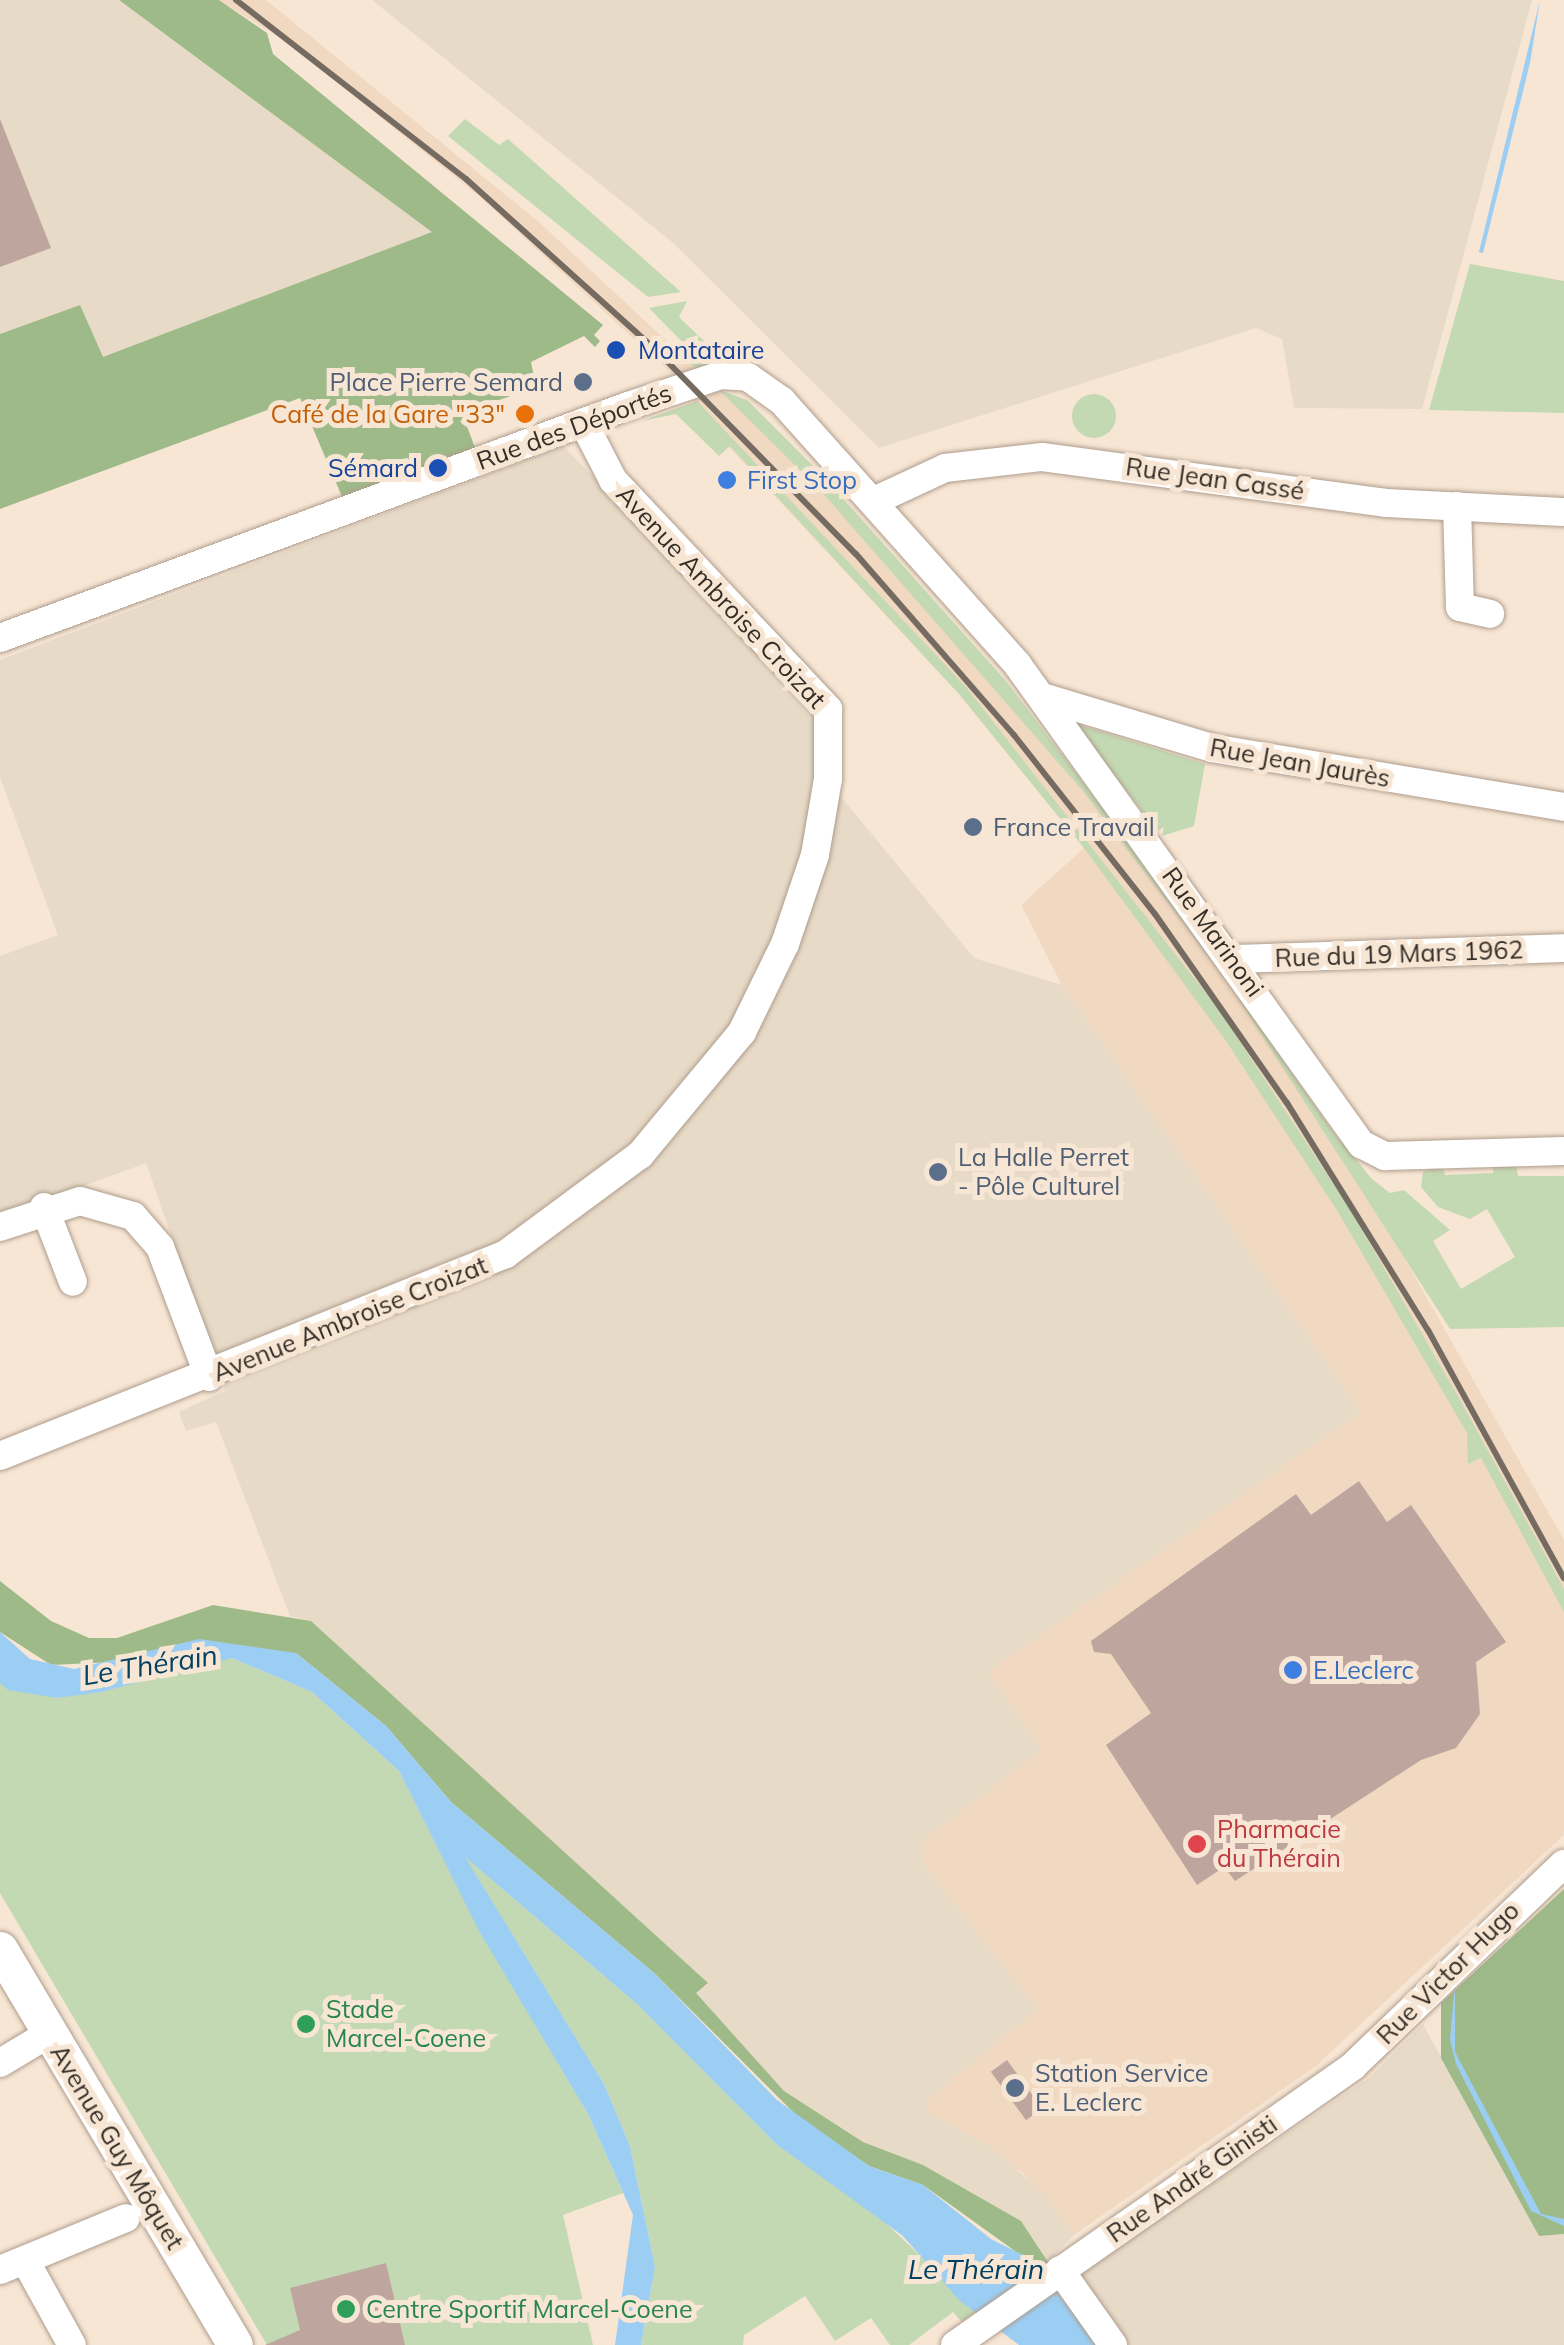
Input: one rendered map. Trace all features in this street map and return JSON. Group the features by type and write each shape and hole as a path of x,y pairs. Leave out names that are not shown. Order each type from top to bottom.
{"main road":[{"name":"Avenue Guy Môquet","path":"0,1949 234,2345"}],"street":[{"name":"Rue des Déportés","path":"0,638 582,422 739,374 774,394 874,502 1040,694"},
{"name":"Avenue Ambroise Croizat","path":"0,1456 460,1277 586,1201 655,1141 720,1064 788,934 822,820 828,709 613,480 582,422"},
{"name":"Rue Jean Cassé","path":"874,502 946,468 1042,457 1457,506 1564,512"},
{"path":"1457,506 1460,607 1490,614"},
{"name":"Rue Jean Jaurès","path":"1040,694 1212,748 1564,807"},
{"name":"Rue Marinoni","path":"1040,694 1235,959 1348,1128 1378,1155 1564,1152"},
{"name":"Rue du 19 Mars 1962","path":"1235,959 1564,948"},
{"path":"0,1226 44,1207 102,1202 142,1222 160,1247 209,1377"},
{"path":"44,1207 73,1282"},
{"name":"Rue Victor Hugo","path":"1332,2082 1564,1864"},
{"path":"0,2064 50,2033"},
{"name":"Rue André Ginisti","path":"955,2345 1332,2082"},
{"path":"72,2345 12,2265 126,2218"},
{"path":"1056,2273 1114,2345"}],"shaded area":[{"path":"0,0 119,0 433,232 102,358 80,305 0,334"},
{"path":"219,0 266,0 539,222 719,390 747,400 822,475 1022,706 1159,882 1333,1132 1564,1540 1564,1835 1316,2066 1074,2235 1023,2173 927,2112 928,2099 1038,2009 923,1864 920,1842 987,1672 1361,1412 1062,985 1021,905 1084,848 959,694 703,419 686,387 480,197 285,41"},
{"path":"372,0 1532,0 1422,409 1294,408 1282,339 1256,328 879,448 672,242"},
{"path":"563,446 803,689 816,710 819,770 974,958 1062,985 1361,1412 988,1672 1041,1750 920,1842 923,1864 1038,2009 928,2099 927,2111 998,2152 1047,2197 1074,2235 1048,2262 1021,2221 923,2165 863,2142 784,2091 695,1993 708,1984 311,1621 290,1616 216,1422 186,1431 179,1412 225,1391 146,1163 0,1217 0,956 58,935 0,777 0,660"},
{"path":"1423,2024 1539,2236 1564,2234 1564,2345 1128,2345 1080,2274 1370,2077"}],"green space":[{"path":"119,0 219,0 267,33 273,54 603,325 594,335 600,341 595,347 584,336 531,362 536,387 462,413 477,453 343,499 300,398 0,509 0,334 80,305 103,357 432,232"},
{"path":"465,119 499,145 508,139 681,292 648,297 448,136"},
{"path":"1470,264 1564,281 1564,413 1429,410"},
{"path":"687,301 679,317 709,346 720,337 734,354 697,369 686,359 691,351 649,308"},
{"path":"719,390 747,400 822,475 1005,680 1159,882 1333,1132 1372,1179 1390,1193 1404,1190 1450,1230 1433,1241 1461,1289 1515,1257 1487,1209 1470,1219 1438,1207 1421,1187 1423,1172 1442,1164 1445,1175 1493,1173 1494,1163 1516,1164 1518,1176 1564,1176 1564,1327 1450,1329 1227,981 1083,791 820,490"},
{"path":"1094,394 1109,401 1116,416 1109,431 1094,438 1079,431 1072,416 1079,401"},
{"path":"697,401 965,686 1219,1010 1348,1206 1455,1391 1564,1589 1564,1612 1481,1458 1468,1464 1467,1433 1338,1212 1226,1041 1084,848 959,694 730,446 719,456 676,414 642,421"},
{"path":"1073,723 1205,764 1194,826 1162,836 1164,827 1158,831"},
{"path":"0,1581 51,1621 89,1638 117,1638 213,1605 311,1621 708,1983 696,1993 784,2091 863,2142 923,2165 1021,2221 1048,2262 1040,2269 923,2185 869,2166 796,2115 654,1973 451,1802 386,1726 296,1653 51,1665 0,1632"},
{"name":"Stade Marcel-Coene","path":"232,1658 312,1692 399,1771 480,1931 588,2114 623,2193 563,2215 593,2345 267,2345 0,1893 0,1683 58,1698"},
{"path":"464,1856 638,2005 776,2144 874,2212 978,2310 962,2322 953,2312 909,2345 890,2345 871,2318 835,2341 805,2296 744,2335 743,2345 641,2345 655,2267 630,2146 604,2084"},
{"path":"1564,1889 1564,2234 1539,2236 1441,2058 1441,2003"}],"water":[{"path":"1540,0 1530,63 1483,253 1479,252"},
{"name":"Le Thérain","path":"0,1632 30,1659 74,1669 199,1639 296,1653 386,1726 451,1802 654,1973 777,2100 869,2166 923,2185 991,2239 1033,2260 1097,2345 1019,2345 959,2300 903,2236 776,2144 638,2005 465,1857 604,2084 630,2146 655,2267 641,2345 615,2345 633,2215 588,2114 479,1931 399,1771 312,1692 232,1658 101,1692 57,1698 8,1690 0,1683"},
{"path":"1455,1983 1455,2052 1541,2214 1564,2219 1564,2226 1531,2211 1456,2064 1450,2040"}],"building":[{"path":"0,119 51,248 0,267"},
{"name":"E.Leclerc","path":"1359,1481 1387,1522 1411,1505 1506,1642 1476,1662 1480,1714 1456,1748 1421,1760 1235,1881 1224,1867 1197,1885 1106,1745 1151,1713 1111,1654 1094,1652 1091,1641 1296,1494 1311,1515"},
{"name":"Station Service E. Leclerc","path":"1007,2060 1042,2109 1026,2120 991,2072"},
{"name":"Centre Sportif Marcel-Coene","path":"386,2263 405,2345 265,2345 300,2330 290,2288"}],"railway":[{"path":"236,0 466,179 655,349 856,554 1014,735 1155,914 1287,1103 1428,1330 1564,1578"}],"place":[{"name":"Montataire","path":"616,350"},
{"name":"Place Pierre Semard","path":"583,382"},
{"name":"Café de la Gare \"33\"","path":"525,414"},
{"name":"Sémard","path":"438,468"},
{"name":"First Stop","path":"727,480"},
{"name":"France Travail","path":"973,827"},
{"name":"La Halle Perret - Pôle Culturel","path":"938,1172"},
{"name":"E.Leclerc","path":"1293,1670"},
{"name":"Pharmacie du Thérain","path":"1197,1844"},
{"name":"Stade Marcel-Coene","path":"306,2024"},
{"name":"Station Service E. Leclerc","path":"1015,2088"},
{"name":"Centre Sportif Marcel-Coene","path":"346,2309"}]}
